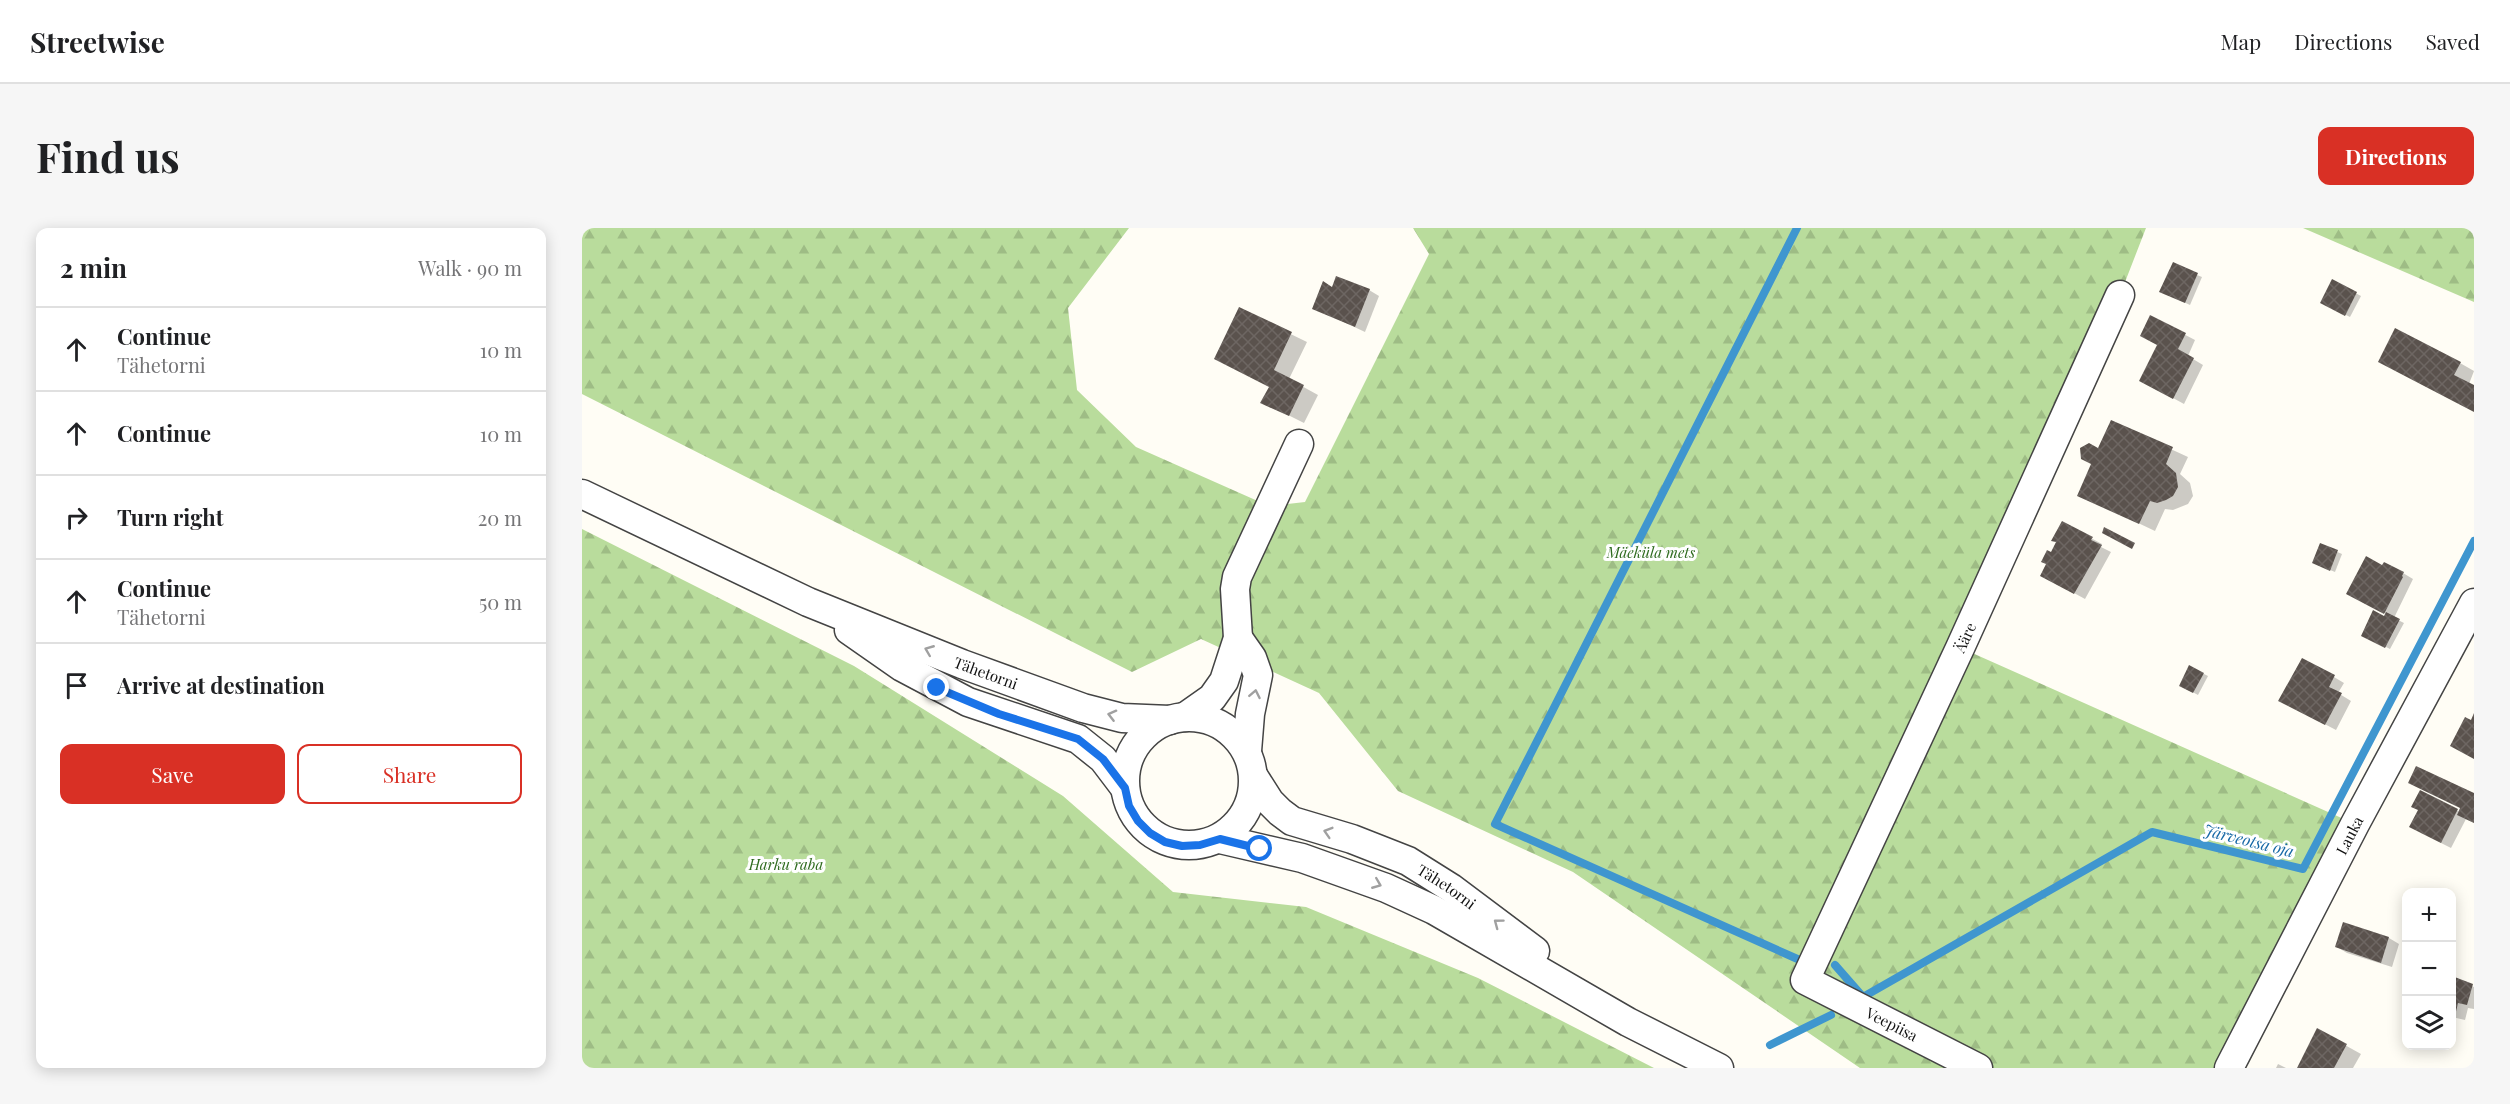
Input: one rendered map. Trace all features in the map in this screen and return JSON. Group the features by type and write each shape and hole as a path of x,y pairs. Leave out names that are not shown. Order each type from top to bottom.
{"street":[{"name":"Ääre","path":"1805,980 1965,638 2120,295"},
{"path":"1238,638 1252,658 1258,675 1249,721 1249,807 1242,820 1220,839 1200,845 1182,846 1165,842 1150,833 1138,821 1129,806 1125,788 1126,766 1135,746 1150,730 1178,718 1212,698 1224,681 1238,638 1237,577 1299,444"},
{"name":"Tähetorni","path":"582,494 808,602 962,664 1083,708 1122,718 1178,718"},
{"name":"Tähetorni","path":"808,602 902,667 937,688 999,714 1078,739 1103,759 1125,788"},
{"name":"Lauka","path":"2229,1068 2355,824 2474,603"},
{"path":"1178,718 1215,722 1228,730 1250,764"},
{"name":"Tähetorni","path":"1250,764 1270,802 1292,821 1352,839 1408,861 1451,888 1628,1022"},
{"name":"Tähetorni","path":"1220,839 1302,858 1386,888 1434,910 1628,1022 1719,1068"},
{"name":"Veepiisa","path":"1805,980 1978,1068"}],"green space":[{"name":"Mäeküla mets","path":"582,228 1129,228 1068,308 1077,390 1136,447 1269,506 1305,502 1429,254 1413,228 2146,228 2120,295 1961,648 2355,824 2229,1068 1860,1068 1573,872 1398,791 1319,693 1201,639 1132,672 582,394"},
{"path":"2303,228 2474,228 2474,302"},
{"name":"Harku raba","path":"582,529 854,666 1063,796 1173,892 1306,907 1478,978 1654,1068 582,1068"}],"building":[{"path":"2173,262 2198,273 2185,303 2159,292"},
{"path":"1336,276 1370,289 1355,327 1312,309 1323,281 1332,287"},
{"path":"2332,279 2357,292 2345,316 2320,303"},
{"path":"1239,307 1292,332 1274,370 1304,385 1289,416 1260,403 1269,387 1214,359"},
{"path":"2150,315 2186,333 2178,349 2194,358 2173,399 2139,381 2157,345 2140,336"},
{"path":"2395,328 2461,362 2454,375 2474,385 2474,412 2378,362"},
{"path":"2111,420 2173,447 2166,464 2176,473 2178,487 2173,496 2166,500 2157,503 2150,501 2139,524 2077,496 2091,464 2081,459 2080,448 2089,443 2098,448"},
{"path":"2062,521 2093,537 2091,540 2102,545 2074,594 2040,576 2046,564 2041,562 2047,550 2051,552 2056,542 2051,541"},
{"path":"2104,527 2135,543 2132,549 2102,533"},
{"path":"2320,543 2338,550 2330,571 2312,563"},
{"path":"2366,556 2382,565 2384,562 2404,572 2384,614 2346,594"},
{"path":"2373,610 2384,616 2386,612 2400,619 2385,648 2361,636"},
{"path":"2302,658 2335,675 2329,687 2342,693 2325,725 2278,701"},
{"path":"2189,665 2204,673 2193,693 2179,686"},
{"path":"2474,713 2474,759 2450,746 2465,717 2471,720"},
{"path":"2416,766 2474,793 2474,823 2457,815 2460,808 2408,783"},
{"path":"2420,790 2458,809 2441,843 2409,827 2418,810 2411,807"},
{"path":"2343,922 2389,937 2381,963 2335,947"},
{"path":"2456,978 2473,984 2467,1005 2458,1003 2456,1012"},
{"path":"2317,1028 2347,1044 2334,1068 2297,1068"}],"waterway":[{"path":"1797,228 1495,824 1802,961"},
{"name":"Järveotsa oja","path":"1835,965 1863,997 2152,832 2303,869 2474,541"},
{"path":"1770,1045 1831,1015"}],"route":[{"path":"937,688 999,714 1059,731 1078,739 1103,759 1125,788 1129,806 1138,821 1150,833 1165,842 1182,846 1200,845 1220,839 1260,849"}]}
